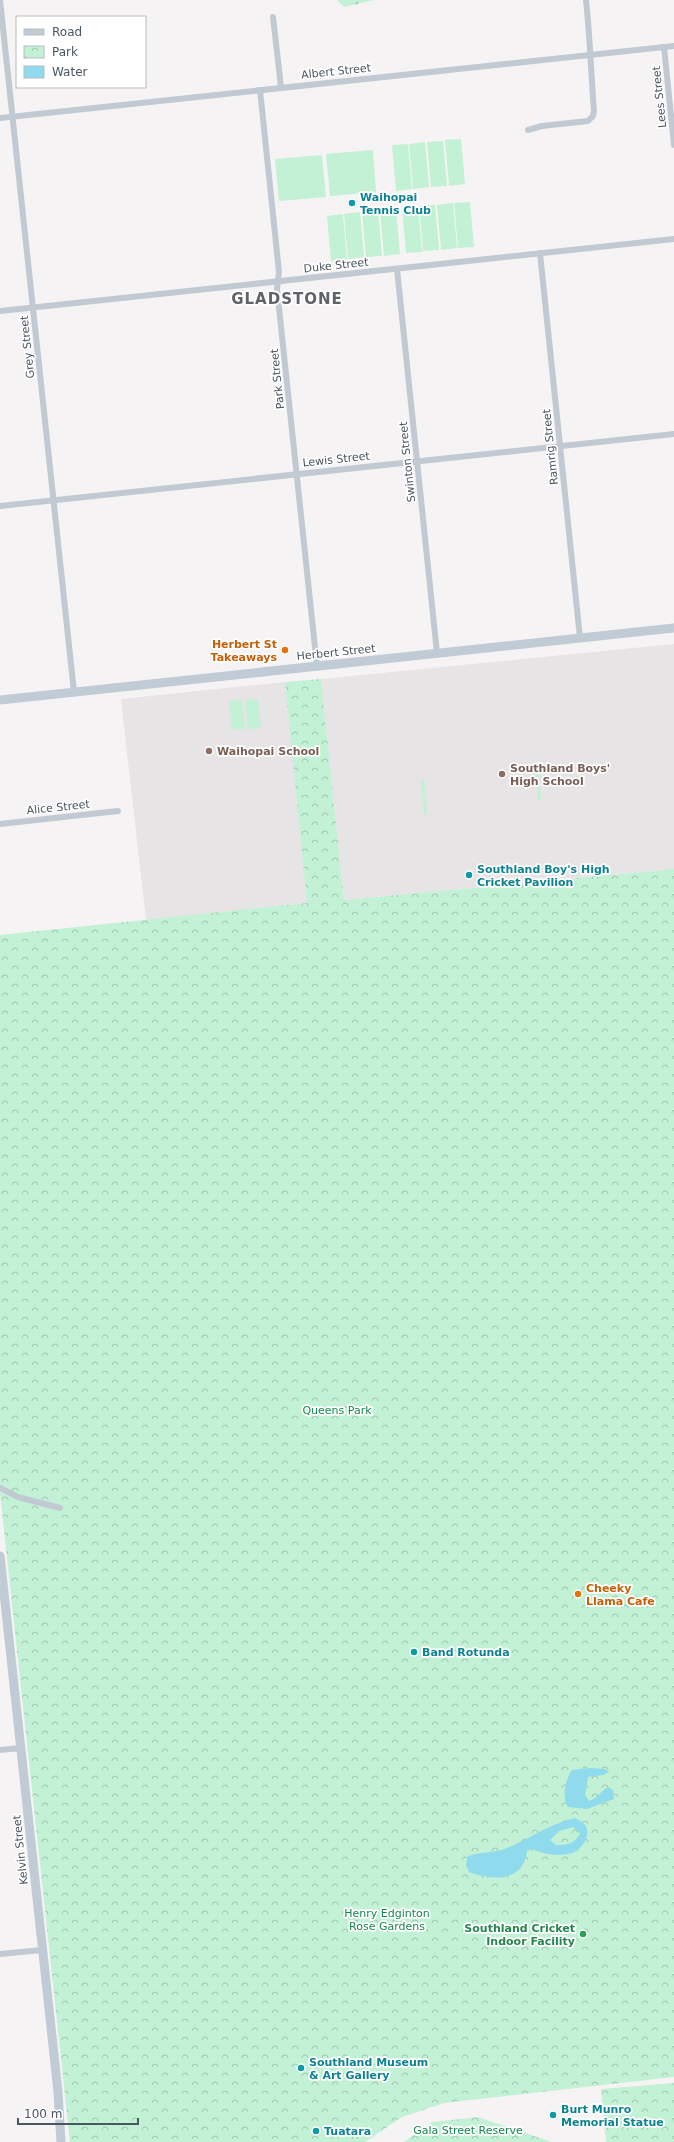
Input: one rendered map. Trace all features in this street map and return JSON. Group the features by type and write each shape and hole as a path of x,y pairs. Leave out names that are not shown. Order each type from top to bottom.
{"street":[{"name":"Grey Street","path":"0,0 74,692"},
{"path":"528,130 542,126 588,121 593,116 594,111 586,0"},
{"path":"274,17 280,87"},
{"name":"Albert Street","path":"0,118 674,46"},
{"name":"Lees Street","path":"664,47 674,144"},
{"name":"Park Street","path":"260,90 279,272 277,291 317,666"},
{"name":"Duke Street","path":"0,311 674,239"},
{"name":"Ramrig Street","path":"540,254 580,638"},
{"name":"Swinton Street","path":"397,268 437,653"},
{"name":"Lewis Street","path":"0,506 674,434"},
{"name":"Herbert Street","path":"0,700 674,628"},
{"name":"Alice Street","path":"0,824 118,811"},
{"path":"0,1488 18,1497 60,1508"},
{"name":"Kelvin Street","path":"0,1556 3,1604 21,1748 60,2115 61,2142"},
{"path":"0,1750 21,1748"},
{"path":"0,1954 42,1950"}],"shaded area":[{"name":"Southland Boys' High School","path":"674,644 674,869 344,900 321,679"},
{"name":"Waihopai School","path":"285,682 308,903 146,920 121,699"}],"green space":[{"path":"337,0 374,0 344,7"},
{"path":"461,139 465,184 449,186 445,140"},
{"path":"443,141 447,186 431,187 427,142"},
{"path":"425,142 429,187 413,189 409,144"},
{"path":"408,144 412,189 396,191 392,145"},
{"path":"373,150 376,192 330,196 326,154"},
{"path":"322,155 326,197 279,201 275,159"},
{"path":"470,202 474,247 458,248 454,203"},
{"path":"453,203 457,248 441,250 437,205"},
{"path":"435,205 439,250 423,251 419,206"},
{"path":"418,206 422,252 406,253 402,208"},
{"path":"396,209 400,254 384,256 380,211"},
{"path":"378,211 382,256 366,257 362,212"},
{"path":"360,212 364,257 348,259 344,214"},
{"path":"343,214 347,259 331,261 327,216"},
{"name":"Queens Park","path":"321,679 344,900 674,869 674,2077 444,2103 402,2117 365,2142 70,2142 0,1493 0,935 307,903 285,682"},
{"path":"258,699 261,728 248,729 245,700"},
{"path":"242,700 245,729 232,730 229,701"},
{"path":"535,764 538,764 541,800 538,800"},
{"path":"424,778 427,814 424,814 421,779"},
{"path":"674,2083 674,2142 606,2142 601,2089"},
{"name":"Gala Street Reserve","path":"478,2117 552,2142 404,2142 432,2122"}],"water":[{"path":"589,1768 605,1769 609,1772 603,1775 588,1777 585,1795 589,1801 608,1787 613,1790 614,1799 587,1809 568,1807 565,1798 565,1788 572,1770"},
{"path":"575,1818 582,1822 587,1829 587,1837 585,1842 576,1851 557,1855 546,1854 532,1849 527,1851 525,1861 520,1869 513,1874 506,1876 487,1877 469,1872 466,1865 468,1856 505,1849 556,1824","holes":["573,1827 580,1833 576,1840 567,1844 556,1845 550,1840 559,1831"]}],"place":[{"name":"Waihopai Tennis Club","path":"352,203"},
{"name":"Herbert St Takeaways","path":"285,650"},
{"name":"Waihopai School","path":"209,751"},
{"name":"Southland Boys' High School","path":"502,774"},
{"name":"Southland Boy's High Cricket Pavilion","path":"469,875"},
{"name":"Cheeky Llama Cafe","path":"578,1594"},
{"name":"Band Rotunda","path":"414,1652"},
{"name":"Southland Cricket Indoor Facility","path":"583,1934"},
{"name":"Southland Museum & Art Gallery","path":"301,2068"},
{"name":"Burt Munro Memorial Statue","path":"553,2115"},
{"name":"Tuatara","path":"316,2131"}],"district":[{"name":"GLADSTONE","path":"287,299"}],"park label":[{"name":"Henry Edginton Rose Gardens","path":"387,1919"}]}
